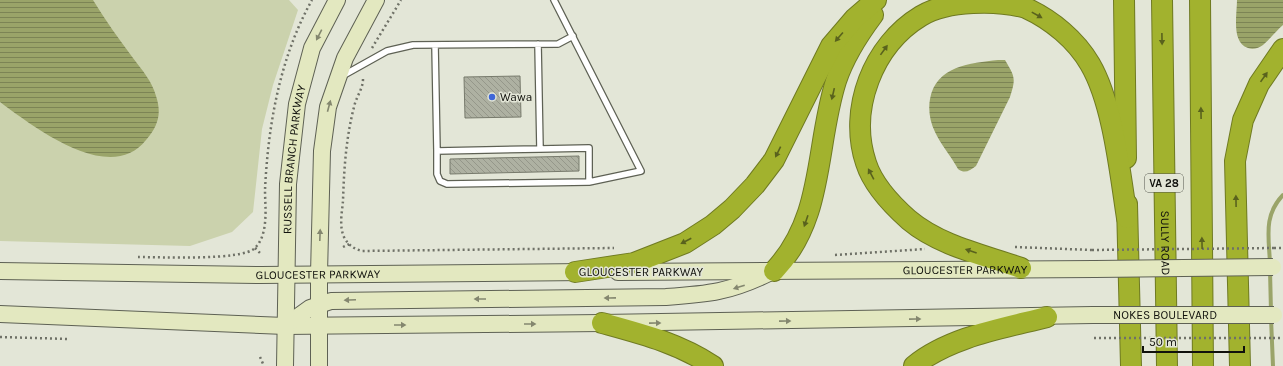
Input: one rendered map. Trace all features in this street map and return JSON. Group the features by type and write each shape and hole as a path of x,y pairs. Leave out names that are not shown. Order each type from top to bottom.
{"highway":[{"path":"575,272 634,263 684,243 718,221 755,185 774,160 831,46 855,18 876,0"},
{"path":"774,271 788,256 804,227 810,210 836,81 848,53 862,30 886,0"},
{"path":"1124,0 1131,366"},
{"name":"SULLY ROAD","path":"1162,0 1167,366"},
{"path":"1200,0 1204,366"},
{"path":"1021,268 932,236 910,221 891,202 875,182 866,164 861,146 861,119 864,97 872,71 884,50 899,33 921,16 942,6 961,3 998,2 1025,8 1051,22 1075,42 1091,65 1104,97 1115,146 1127,218"},
{"path":"1240,366 1235,161 1243,120 1259,84 1283,49"},
{"path":"914,366 924,358 985,332 1047,316"},
{"path":"602,323 666,341 696,355 713,366"}],"main road":[{"name":"RUSSELL BRANCH PARKWAY","path":"286,366 285,326 288,184 297,104 312,48 337,0"},
{"path":"319,366 318,274 322,151 328,107 345,58 376,0"},
{"name":"GLOUCESTER PARKWAY","path":"0,271 318,274 1278,267"},
{"path":"285,326 297,316 331,301 595,298 712,294 742,286 774,271"},
{"path":"0,314 285,326 1047,316"},
{"name":"NOKES BOULEVARD","path":"1047,316 1280,314"}],"lane":[{"path":"435,45 437,174 440,181 448,184 589,182 641,171 554,0"},
{"path":"339,77 387,51 413,45 558,44 573,36"},
{"path":"538,44 540,149"},
{"path":"437,151 589,148 589,182"}],"path":[{"path":"137,257 232,256 248,253 255,248 263,234 266,173 272,114 285,64 304,15 312,0"},
{"path":"368,55 401,0"},
{"path":"363,79 363,86 353,107 345,158 342,229 349,244 355,249 362,251 618,248"},
{"path":"343,247 349,244"},
{"path":"1007,247 1028,249 1092,250 1283,248"},
{"path":"255,248 260,253"},
{"path":"833,255 924,250"},
{"path":"0,337 69,338"},
{"path":"1094,338 1283,338"},
{"path":"260,357 264,366"}],"shaded area":[{"path":"0,0 289,0 298,10 273,85 262,129 253,212 232,232 190,246 0,241"},
{"path":"0,0 93,0 152,85 158,102 159,114 156,125 146,140 131,153 113,157 93,155 72,148 52,137 32,125 0,102"},
{"path":"1237,0 1283,0 1283,25 1266,43 1258,48 1250,49 1243,45 1239,40 1236,27"},
{"path":"1005,60 1013,74 1014,81 1010,97 976,166 965,172 958,169 935,132 929,107 933,88 939,79 956,68"}],"building":[{"name":"Wawa","path":"520,76 521,117 465,118 464,77"},
{"path":"579,156 579,171 450,174 450,159"}],"waterway":[{"path":"1270,264 1268,236 1270,219 1272,211 1283,195"},
{"path":"1270,270 1271,312"},
{"path":"1271,318 1273,366"}],"place":[{"name":"Wawa","path":"492,97"}]}
